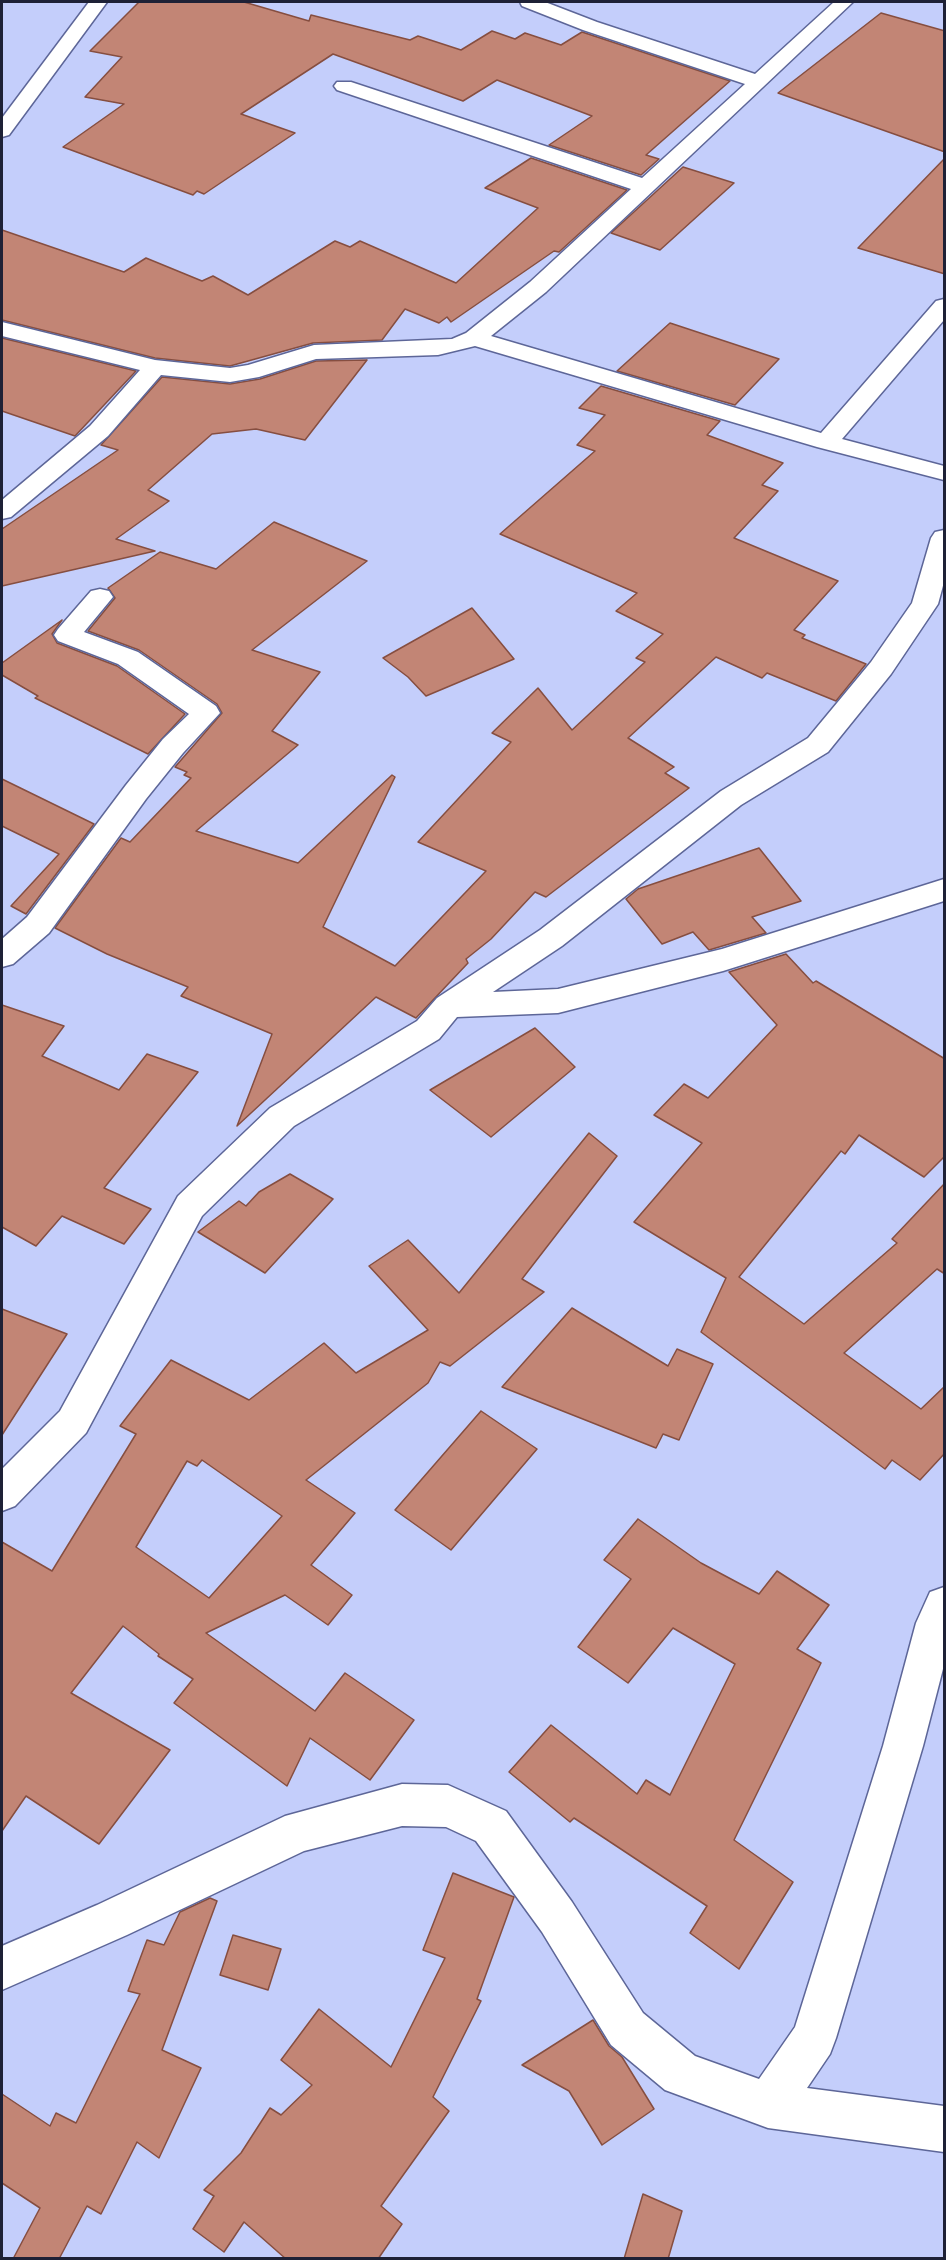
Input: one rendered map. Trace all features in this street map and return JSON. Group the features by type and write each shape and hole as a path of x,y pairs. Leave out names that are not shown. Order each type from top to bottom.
{"street":[{"path":"2,131 98,2"},
{"path":"529,2 590,26 759,82"},
{"path":"2,329 156,367 230,375 252,372 314,352 438,348 457,345 474,338 538,287 844,2"},
{"path":"344,86 644,186"},
{"path":"826,442 945,306"},
{"path":"474,338 826,442 945,473"},
{"path":"2,512 99,431 156,367"},
{"path":"2,1494 73,1422 190,1206 282,1117 428,1030 448,1006 551,938 731,798 818,745 881,668 925,604 945,538"},
{"path":"2,956 38,925 172,746 206,713 128,658 67,635 100,597"},
{"path":"448,1006 558,1000 723,960 945,890"},
{"path":"768,2104 814,2038 903,1746 936,1623 945,1605"},
{"path":"2,1968 112,1920 300,1831 402,1805 448,1806 491,1826 556,1917 627,2029 681,2074 768,2104 945,2129"}],"building":[{"path":"139,2 244,2 309,21 311,15 410,40 418,36 461,50 492,31 515,39 525,33 561,45 582,32 730,81 646,155 659,159 641,175 549,145 592,116 497,80 463,101 333,54 241,114 295,133 204,194 197,191 193,195 63,147 124,104 85,97 122,57 90,51"},
{"path":"881,13 945,31 945,152 778,93"},
{"path":"531,158 627,190 559,252 554,251 451,322 447,317 439,323 405,309 382,340 313,343 230,366 155,358 2,320 2,230 124,272 146,258 202,281 213,276 248,295 335,241 350,247 360,241 456,283 538,208 485,188"},
{"path":"945,158 945,274 858,248"},
{"path":"683,167 734,183 660,250 611,233"},
{"path":"670,323 779,359 735,405 617,371"},
{"path":"2,338 136,371 75,436 2,411"},
{"path":"367,360 305,440 256,429 212,434 148,490 169,501 116,539 155,551 2,586 2,529 118,450 101,445 162,377 230,384 260,379 316,361"},
{"path":"601,386 720,421 707,435 783,463 762,485 778,491 734,538 838,581 794,630 805,635 802,638 866,664 836,701 767,673 762,678 716,657 628,738 674,767 665,773 689,788 546,897 535,892 491,939 466,959 468,963 416,1018 376,997 237,1126 272,1034 181,996 188,987 107,954 55,928 121,838 130,842 191,778 184,775 187,772 175,767 222,713 217,704 139,650 88,631 115,598 108,588 160,552 216,569 274,522 367,561 252,650 320,672 272,731 298,745 196,831 298,863 392,775 395,777 323,927 395,966 486,871 418,842 511,742 492,733 538,688 572,730 645,662 636,658 663,634 616,611 637,593 500,534 595,451 577,445 605,415 579,408"},
{"path":"472,608 514,659 426,696 408,677 383,658"},
{"path":"62,620 52,634 57,643 117,666 185,714 148,754 35,698 38,696 2,675 2,663"},
{"path":"2,779 94,824 26,914 11,906 59,854 2,826"},
{"path":"759,848 801,901 752,917 766,933 709,950 693,932 662,944 626,899 638,889"},
{"path":"786,954 813,983 816,981 945,1059 945,1156 924,1177 859,1135 845,1154 841,1151 739,1277 804,1324 897,1243 892,1239 945,1183 945,1274 937,1269 844,1353 921,1409 945,1386 945,1453 920,1480 892,1460 885,1469 701,1332 726,1278 634,1222 702,1143 654,1115 684,1084 708,1098 777,1025 729,972"},
{"path":"2,1005 64,1026 42,1056 119,1090 147,1054 198,1072 104,1188 151,1209 124,1244 62,1216 36,1246 2,1227"},
{"path":"535,1028 575,1067 491,1137 430,1090"},
{"path":"589,1133 617,1156 522,1279 544,1292 450,1366 440,1362 428,1383 306,1480 355,1513 311,1565 352,1595 328,1625 285,1595 206,1633 315,1711 345,1673 414,1720 370,1780 310,1738 287,1786 174,1703 193,1679 158,1656 159,1654 123,1626 71,1693 170,1750 99,1844 26,1796 2,1831 2,1542 52,1571 136,1434 120,1426 171,1360 249,1400 324,1343 356,1373 428,1330 369,1266 408,1240 459,1293","holes":["202,1460 282,1516 209,1598 136,1547 187,1461 197,1466"]},
{"path":"290,1174 333,1199 265,1273 198,1232 239,1201 246,1206 259,1192"},
{"path":"572,1308 668,1366 677,1349 713,1364 679,1440 663,1434 656,1448 502,1387"},
{"path":"2,1309 67,1334 2,1435"},
{"path":"481,1411 537,1449 451,1550 395,1510"},
{"path":"638,1519 701,1563 759,1594 777,1571 829,1605 797,1649 821,1663 734,1840 793,1882 739,1969 690,1933 707,1906 574,1818 570,1822 509,1772 551,1725 637,1794 646,1780 670,1795 735,1664 673,1628 628,1683 578,1647 631,1579 604,1560"},
{"path":"453,1873 514,1897 477,1999 481,2001 433,2097 449,2111 381,2206 402,2224 378,2259 286,2259 244,2222 224,2252 193,2229 214,2196 204,2190 241,2153 270,2108 281,2115 312,2085 281,2060 319,2009 391,2067 445,1958 423,1950"},
{"path":"210,1898 217,1901 162,2050 201,2068 159,2158 137,2142 101,2214 87,2206 59,2259 13,2259 40,2208 2,2183 2,2094 50,2126 56,2113 76,2123 140,1994 128,1991 147,1940 164,1945 180,1912"},
{"path":"233,1935 281,1949 268,1990 220,1975"},
{"path":"593,2020 609,2046 622,2057 654,2109 602,2145 569,2091 522,2065"},
{"path":"643,2194 682,2211 668,2259 624,2259"}]}
